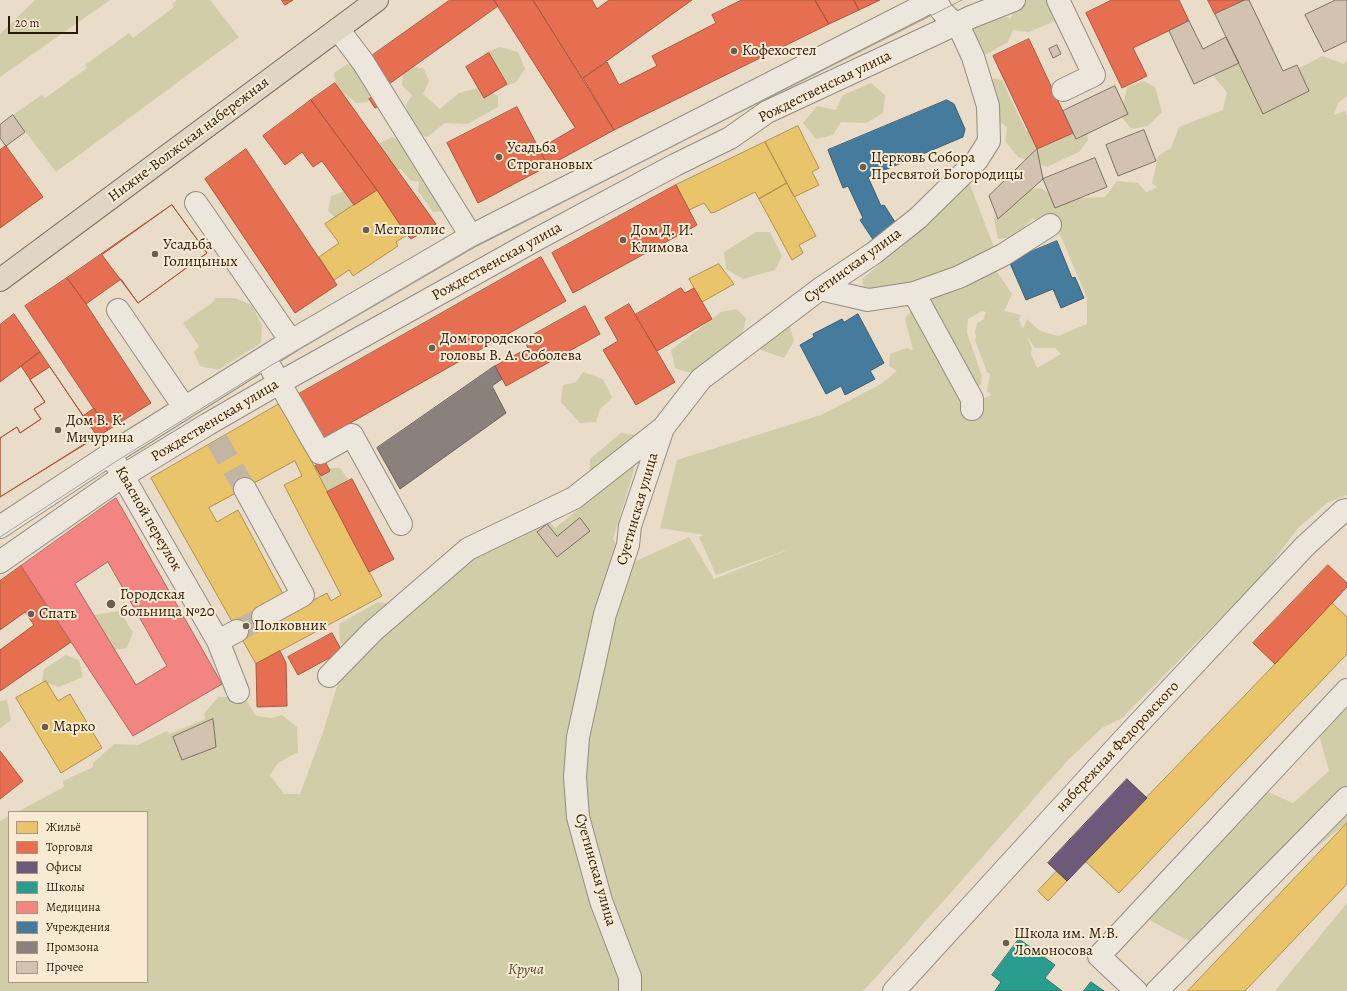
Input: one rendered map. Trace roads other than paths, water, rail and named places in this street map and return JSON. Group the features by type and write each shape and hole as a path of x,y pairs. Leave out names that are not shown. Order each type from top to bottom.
{"main road":[{"name":"Нижне-Волжская набережная","path":"0,280 377,0"}],"street":[{"name":"Рождественская улица","path":"0,527 109,455 264,357 471,236 941,9 1014,0"},
{"path":"1058,0 1094,75 1064,90"},
{"name":"Рождественская улица","path":"0,562 123,476 213,432 279,383 539,238 730,138 767,112 941,9"},
{"name":"Суетинская улица","path":"630,991 630,976 601,901 578,817 575,777 578,737 605,614 628,545 630,526 663,428 701,379 820,289 874,253 918,218 977,160 989,141 988,106 973,56 961,32 941,9"},
{"path":"338,29 363,62 471,236"},
{"path":"196,203 291,341"},
{"path":"820,289 868,300 914,294 959,277 1003,256 1050,224"},
{"path":"914,294 972,399 972,409"},
{"path":"118,310 189,404 213,432"},
{"path":"264,357 320,453 352,435 401,524"},
{"path":"329,676 373,631 468,549 574,498 663,428"},
{"name":"Квасной переулок","path":"109,455 115,462 218,641 238,692"},
{"path":"245,488 303,595 263,617"},
{"name":"набережная Федоровского","path":"894,991 1125,738 1305,546 1343,511 1347,510"},
{"path":"218,641 237,631"},
{"path":"1136,991 1099,956 1347,690"},
{"path":"1157,991 1347,798"}],"tunnel":[{"path":"217,440 245,489"},
{"path":"237,631 263,617"}],"tram line":[{"path":"0,537 115,462 270,366 473,247 962,0"}],"place":[{"name":"Кофехостел","path":"734,51"},
{"name":"Усадьба Строгановых","path":"499,157"},
{"name":"Церковь Собора Пресвятой Богородицы","path":"863,167"},
{"name":"Мегаполис","path":"366,230"},
{"name":"Дом Д. И. Климова","path":"623,240"},
{"name":"Усадьба Голицыных","path":"155,254"},
{"name":"Дом городского головы В. А. Соболева","path":"432,348"},
{"name":"Дом В. К. Мичурина","path":"58,430"},
{"name":"Городская больница №20","path":"111,604"},
{"name":"Спать","path":"31,614"},
{"name":"Полковник","path":"246,626"},
{"name":"Марко","path":"45,727"},
{"name":"Школа им. М.В. Ломоносова","path":"1006,943"}],"park label":[{"name":"Круча","path":"526,970"}]}
